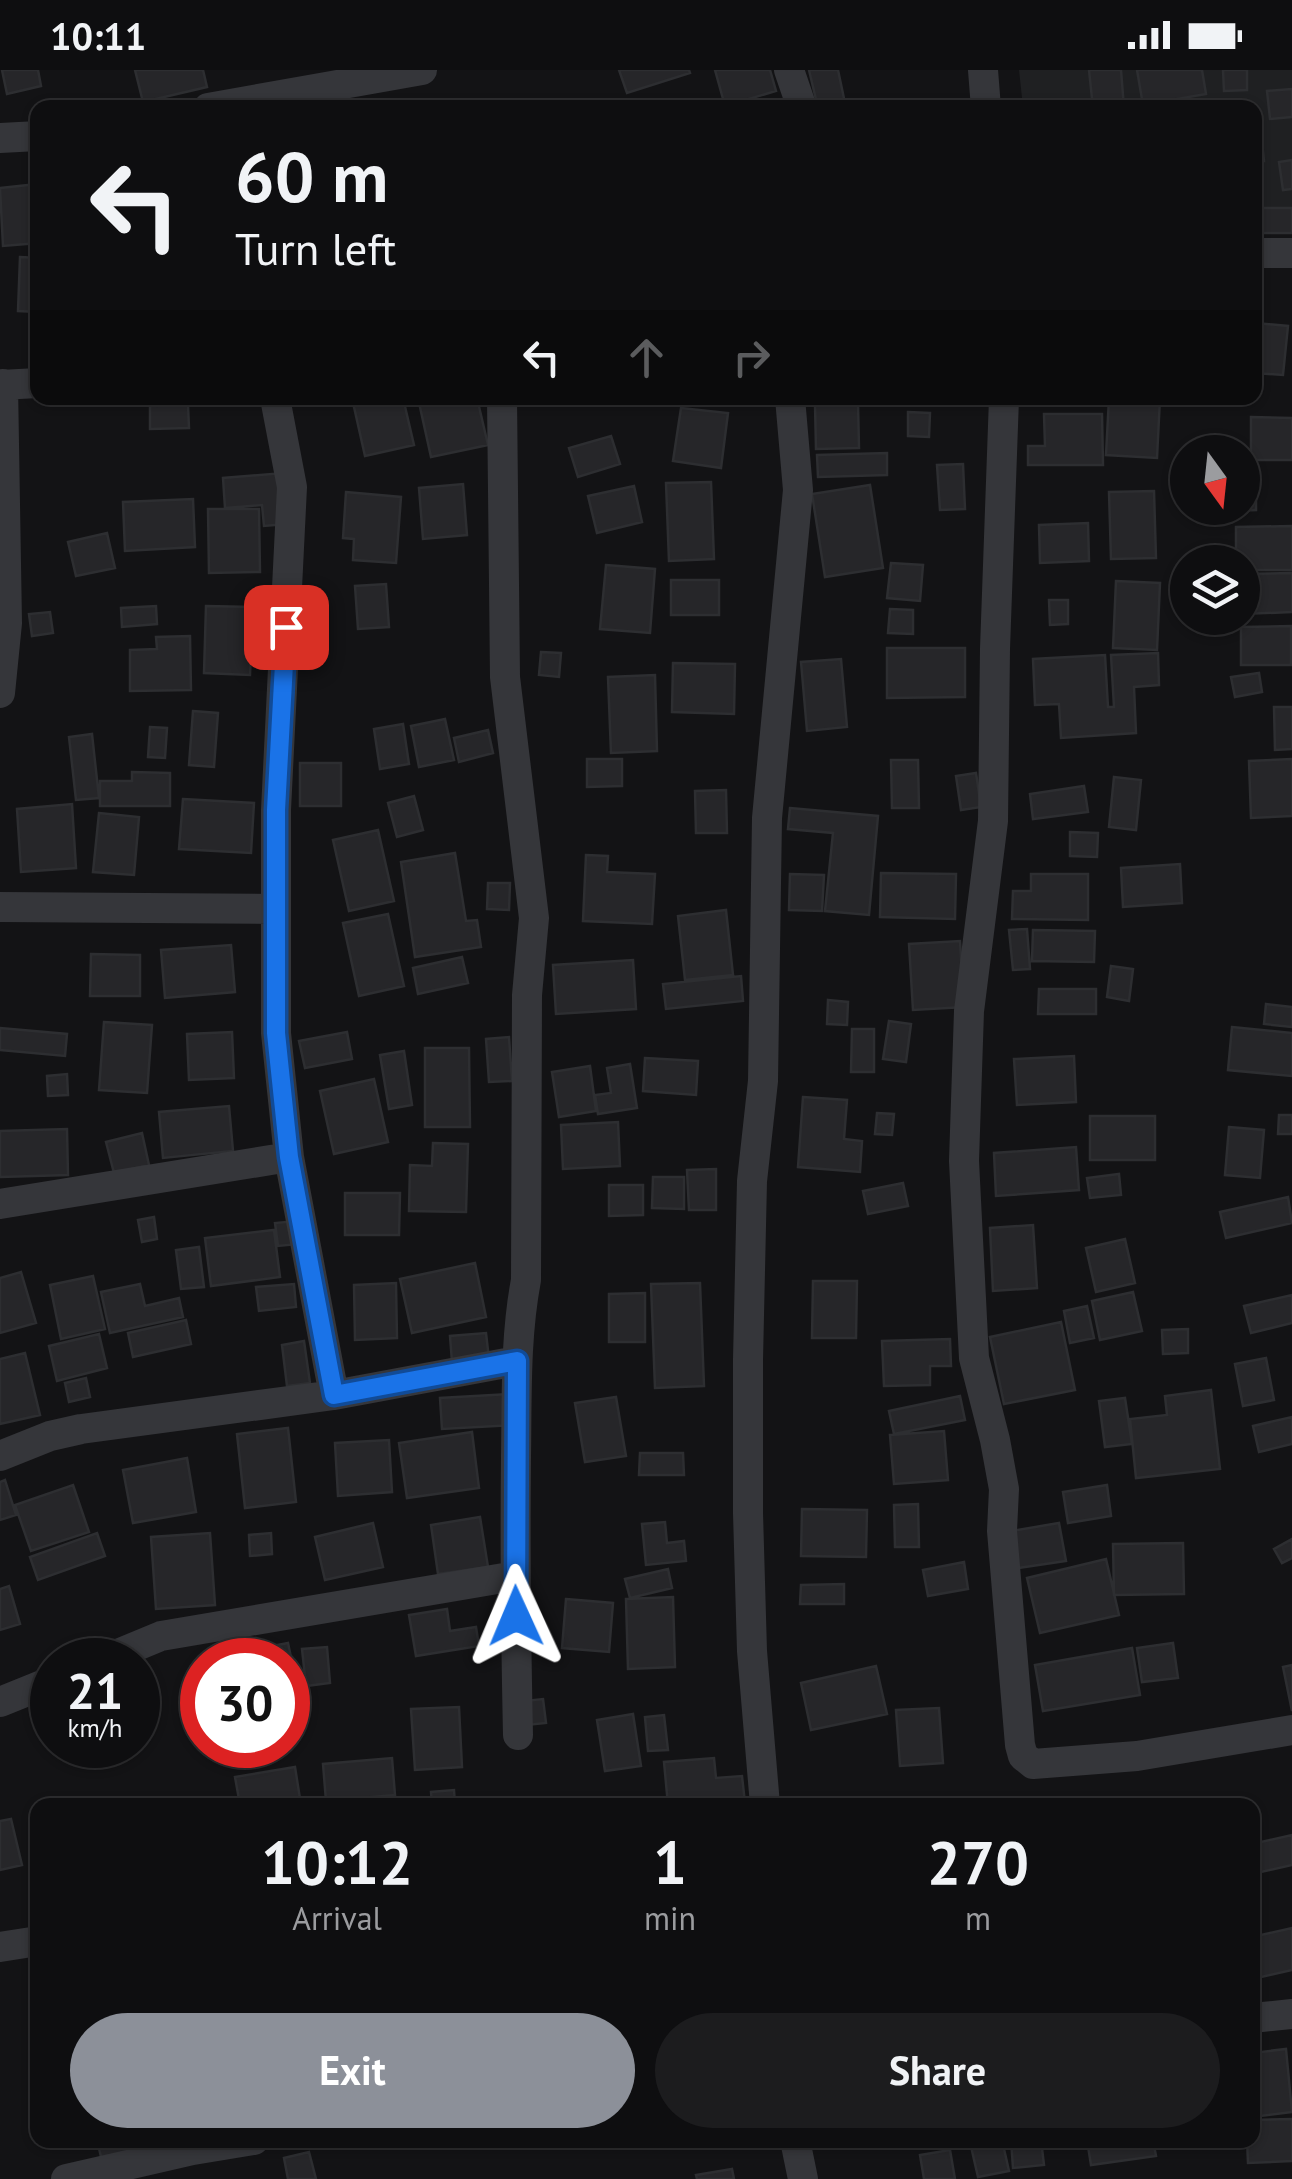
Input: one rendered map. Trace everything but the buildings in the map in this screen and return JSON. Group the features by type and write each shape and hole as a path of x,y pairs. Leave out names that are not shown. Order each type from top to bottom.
{"street":[{"path":"253,100 422,70"},
{"path":"789,70 799,100"},
{"path":"983,70 985,100"},
{"path":"0,138 30,136"},
{"path":"1262,253 1292,253"},
{"path":"0,694 4,623 2,384 30,383"},
{"path":"276,405 292,487 276,810 276,1033 289,1157 334,1395"},
{"path":"502,405 504,678 534,918 528,995 526,1280 518,1320 517,1361 518,1736"},
{"path":"765,1798 752,1651 748,1360 752,1181 764,1080 768,818 798,490 791,405"},
{"path":"1004,405 994,649 993,820 969,1011 964,1161 974,1358 1004,1489 1002,1531 1020,1745 1023,1756 1032,1764 1138,1756 1292,1730"},
{"path":"0,907 276,909"},
{"path":"0,1204 289,1157"},
{"path":"0,1456 50,1436 81,1429 334,1395 517,1361"},
{"path":"156,1638 515,1576"},
{"path":"0,1702 30,1690"},
{"path":"0,1947 30,1941"},
{"path":"1260,2017 1292,2014"},
{"path":"66,2179 204,2148"},
{"path":"797,2148 803,2179"}],"shaded area":[{"path":"1019,70 1292,70 1292,226 1262,226 1262,100 1022,100"}],"route":[{"path":"286,627 276,810 276,1033 289,1157 334,1395 517,1361 516,1616"}]}
